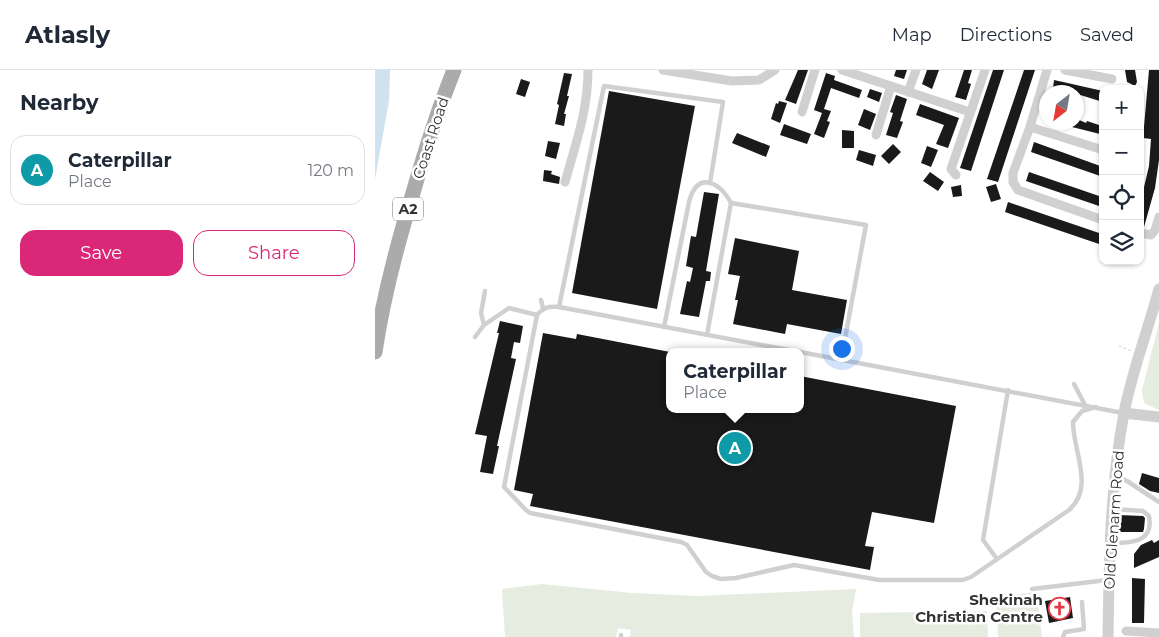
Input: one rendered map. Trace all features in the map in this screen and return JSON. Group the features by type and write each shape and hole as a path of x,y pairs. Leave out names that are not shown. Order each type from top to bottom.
{"main road":[{"name":"Coast Road","path":"375,352 391,272 404,222 428,142 454,70"}],"street":[{"path":"565,182 585,111 588,92 588,70"},
{"path":"663,70 696,73 732,81 759,80 775,70"},
{"path":"803,112 815,70"},
{"path":"844,70 970,112"},
{"path":"908,92 916,70"},
{"path":"956,175 951,170 985,70"},
{"path":"1047,70 1030,127 1013,173 1013,182 1018,190 1099,219"},
{"path":"1065,70 1112,79"},
{"path":"876,135 891,86"},
{"path":"1030,127 1099,149"},
{"path":"1144,234 1151,235 1155,230 1159,216"},
{"name":"Old Glenarm Road","path":"1108,637 1109,543 1114,475 1124,413 1139,354 1158,295"},
{"path":"1124,413 1159,417"},
{"path":"1126,631 1159,633"}],"lane":[{"path":"559,308 605,86 723,102 710,183"},
{"path":"665,327 691,195 699,184 704,182 710,183 724,190 731,203 707,335"},
{"path":"731,203 866,226 841,360"},
{"path":"484,325 481,313 485,291"},
{"path":"541,300 543,308"},
{"path":"777,348 551,306 543,308 537,315 504,487 528,512 681,542 687,545 706,572 721,579 736,578 793,566 879,580 963,580 971,577 1069,510 1078,501 1082,489 1073,422 1081,411 1096,407"},
{"path":"475,337 484,325 509,308 537,315"},
{"path":"804,353 1124,413"},
{"path":"1074,384 1085,405"},
{"path":"997,559 983,540 1008,390"},
{"path":"1114,475 1127,481 1159,502"},
{"path":"1109,543 1129,543 1147,535 1150,522 1149,516 1143,511 1111,509"},
{"path":"1032,589 1095,580 1109,580"},
{"path":"1063,637 1065,632 1084,629 1082,602"}],"path":[{"path":"1119,346 1139,354"}],"shaded area":[{"path":"1159,323 1159,410 1144,403 1142,390"},
{"path":"542,584 632,593 698,596 856,589 852,612 854,637 626,637 630,636 631,630 618,628 616,637 505,637 502,589"},
{"path":"1033,592 1037,596 1042,637 998,637 996,598"},
{"path":"987,611 988,637 860,637 860,613"}],"water":[{"path":"375,70 390,70 389,101 375,179"}],"building":[{"path":"798,70 808,70 796,104 785,100"},
{"path":"896,70 907,70 904,79 894,76"},
{"path":"927,70 939,70 932,89 922,84"},
{"path":"964,70 972,70 968,83 971,84 966,100 955,97"},
{"path":"993,70 1004,70 971,171 960,168"},
{"path":"1024,70 1035,70 998,182 987,179"},
{"path":"1125,70 1135,70 1137,82 1136,85 1127,82"},
{"path":"1149,70 1159,70 1159,160 1155,188 1144,227 1144,187 1149,166 1151,139 1144,138"},
{"path":"564,73 572,74 564,114 566,114 564,126 555,124 559,105 557,104"},
{"path":"826,73 835,76 834,80 862,90 859,98 831,88 824,109 831,111 827,121 830,122 824,138 814,134 822,113 814,110"},
{"path":"521,79 530,82 525,97 516,94"},
{"path":"1054,80 1076,85 1053,85"},
{"path":"1084,87 1099,90 1099,101 1084,96"},
{"path":"870,89 882,93 879,102 867,97"},
{"path":"609,91 695,106 657,309 572,293"},
{"path":"896,95 907,99 900,121 903,122 897,138 886,135 893,113 890,112"},
{"path":"779,101 787,103 780,123 771,119 776,103 778,104"},
{"path":"920,104 959,118 948,148 936,144 944,125 916,115"},
{"path":"864,109 876,114 870,130 858,125"},
{"path":"1087,121 1099,125 1099,134 1084,130 1084,122 1086,123"},
{"path":"784,124 811,134 807,144 780,135"},
{"path":"842,130 854,131 854,148 842,148"},
{"path":"737,133 770,146 766,157 732,143"},
{"path":"548,141 560,143 556,159 545,156"},
{"path":"1034,142 1099,166 1099,176 1031,152"},
{"path":"893,144 901,152 889,164 881,156"},
{"path":"927,146 938,150 931,167 921,163"},
{"path":"859,150 876,155 873,166 856,160"},
{"path":"544,170 552,171 551,174 560,177 559,184 543,181"},
{"path":"930,172 944,182 938,191 923,181"},
{"path":"1029,172 1099,196 1099,206 1026,181"},
{"path":"996,184 1001,199 991,202 986,187"},
{"path":"961,185 962,196 953,197 951,187"},
{"path":"704,192 719,194 706,271 711,272 710,281 706,281 699,317 680,314 687,281 690,282 693,268 686,266 691,236 696,237"},
{"path":"1008,202 1099,233 1099,244 1005,212"},
{"path":"735,238 799,251 792,290 847,300 841,334 787,324 785,334 733,324 740,276 728,274"},
{"path":"500,321 523,326 520,343 514,342 511,358 516,359 497,446 499,446 493,474 480,472 487,436 475,434 499,333 497,333"},
{"path":"543,333 576,339 577,334 666,351 666,413 804,413 804,377 956,406 934,523 872,512 865,546 874,547 870,570 530,506 533,494 514,490"},
{"path":"1142,473 1159,478 1159,493 1150,491 1139,484"},
{"path":"1119,515 1143,516 1145,518 1143,532 1118,532"},
{"path":"1152,540 1154,543 1159,540 1159,557 1134,568 1134,554 1141,545"},
{"path":"1132,578 1145,579 1144,623 1132,623"},
{"name":"Shekinah Christian Centre","path":"1070,597 1073,618 1049,623 1045,601"}],"place":[{"name":"Caterpillar","path":"735,448"},
{"name":"Shekinah Christian Centre","path":"1059,609"}]}
